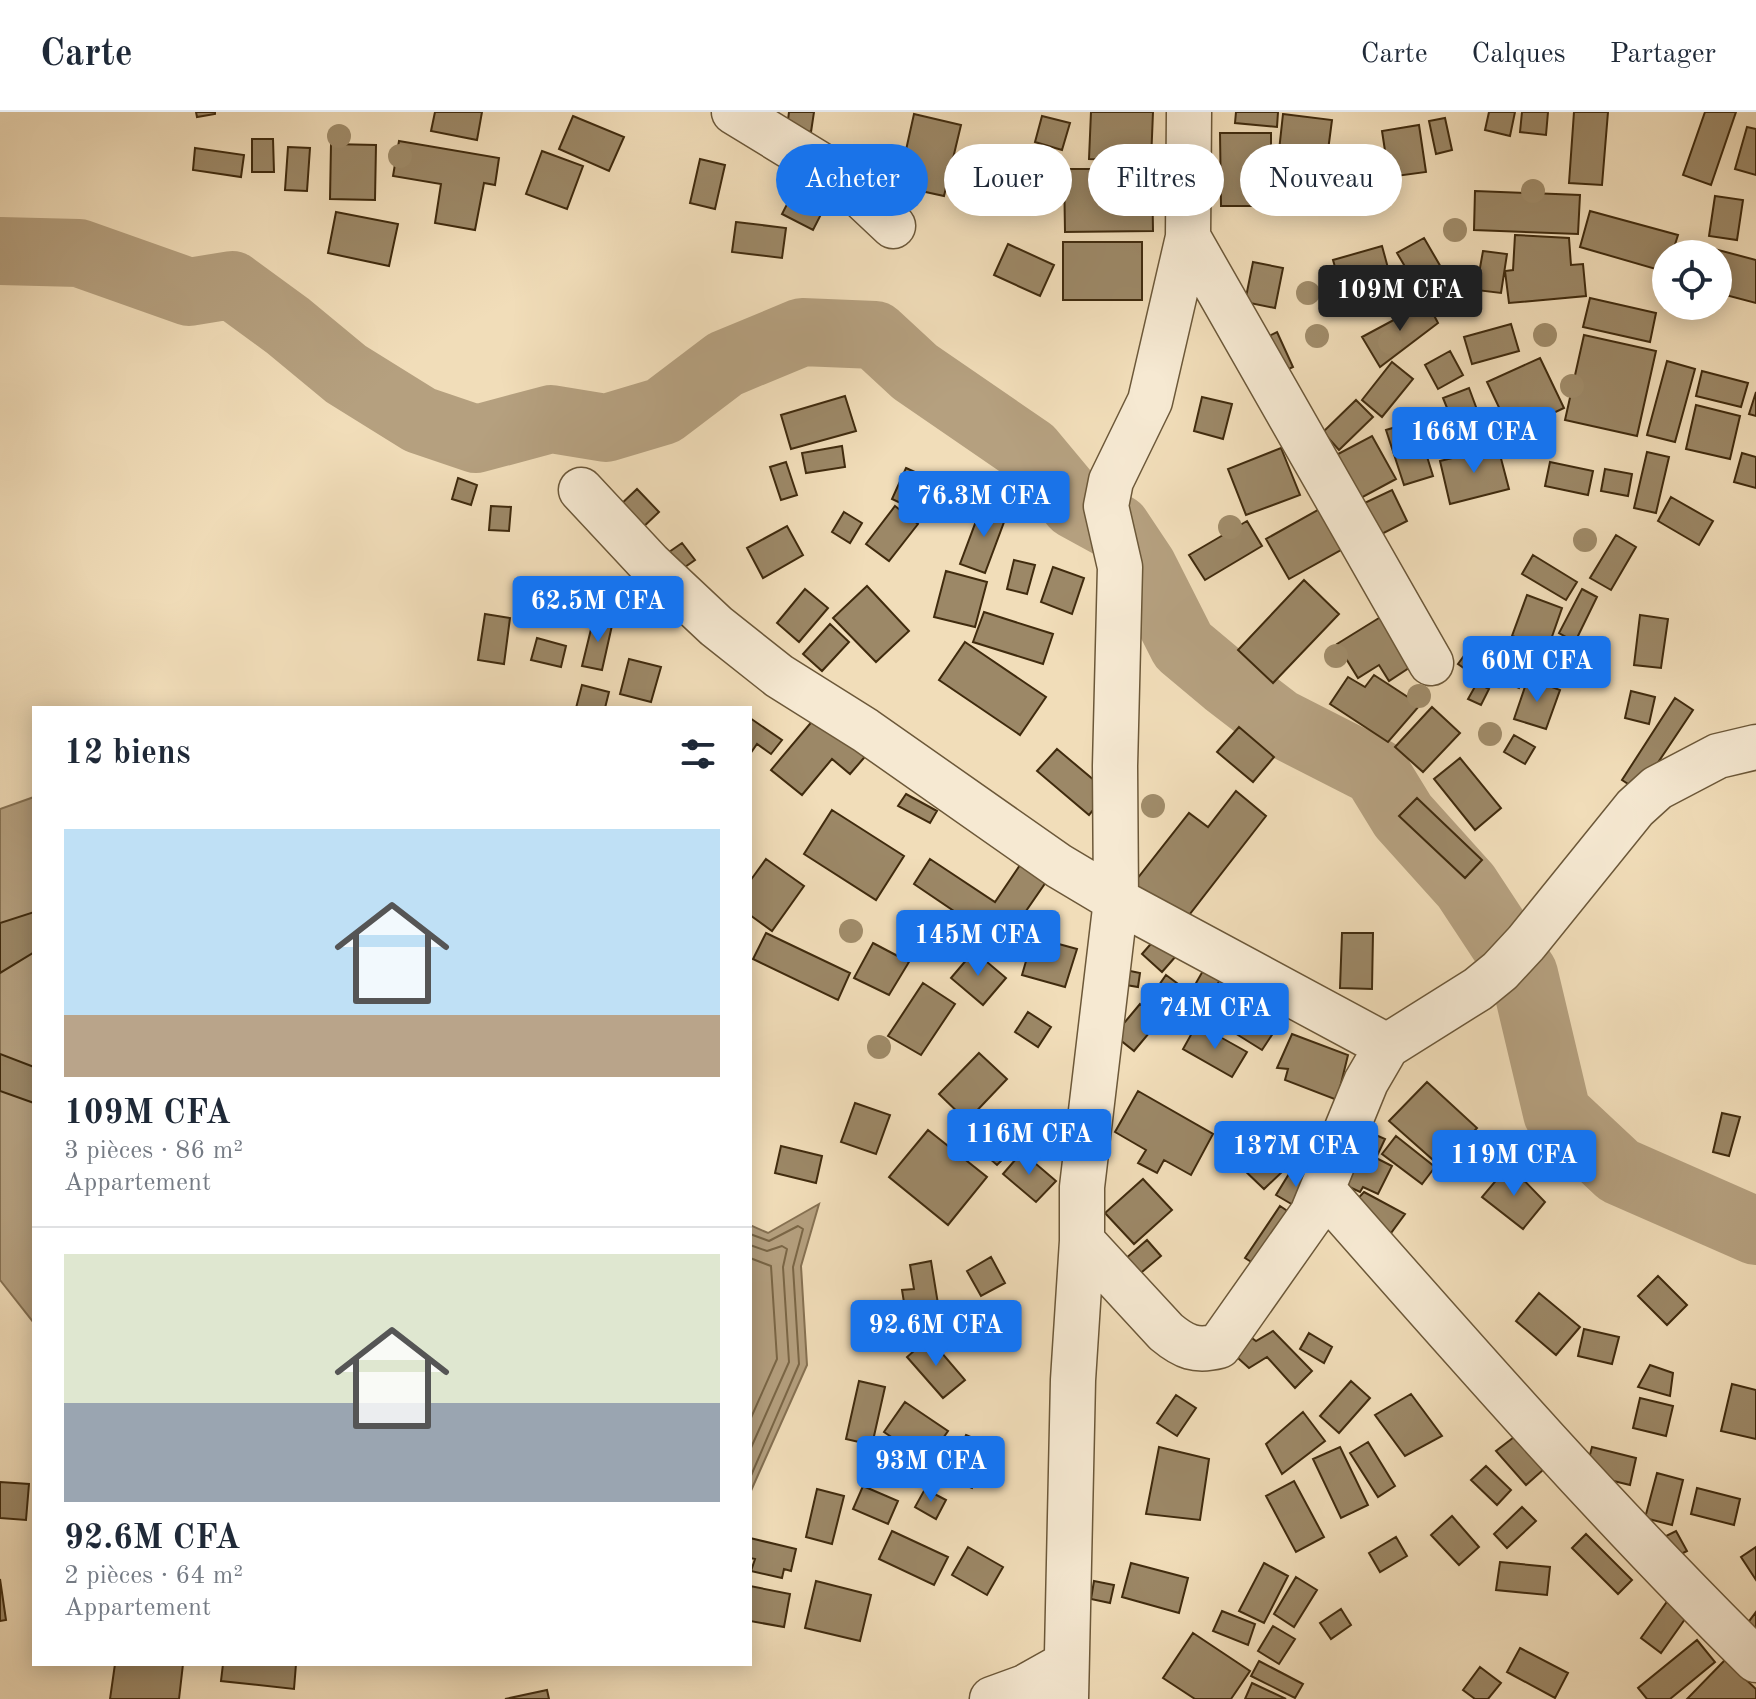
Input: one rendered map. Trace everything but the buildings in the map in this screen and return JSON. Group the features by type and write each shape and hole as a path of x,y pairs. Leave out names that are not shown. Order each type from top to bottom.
{"street":[{"path":"734,112 842,178 893,226"},
{"path":"992,1699 1025,1687 1066,1682 1073,1380 1082,1241 1082,1187 1116,900 1120,567 1106,506 1111,481 1150,401 1188,237 1189,112"},
{"path":"1188,237 1431,663"},
{"path":"581,490 650,564 716,626 779,676 865,730 1059,866 1387,1046"},
{"path":"1082,1241 1166,1332 1182,1345 1201,1351 1219,1346 1312,1214 1366,1082 1387,1046 1478,989 1500,971 1635,808 1657,788 1718,756 1756,747"},
{"path":"1323,1190 1557,1454 1673,1578 1756,1660"}],"water":[{"path":"32,798 32,1320 0,1280 0,809"},
{"path":"819,1204 801,1266 807,1365 752,1489 752,1226 768,1233"}],"waterway":[{"path":"0,251 79,253 189,292 232,285 346,374 420,420 476,439 551,419 606,428 663,411 725,364 802,332 875,335 915,372 1030,451 1075,505 1117,528 1143,567 1183,646 1278,722 1376,772 1403,816 1466,886 1524,974 1557,1113 1619,1171 1756,1231"}]}
